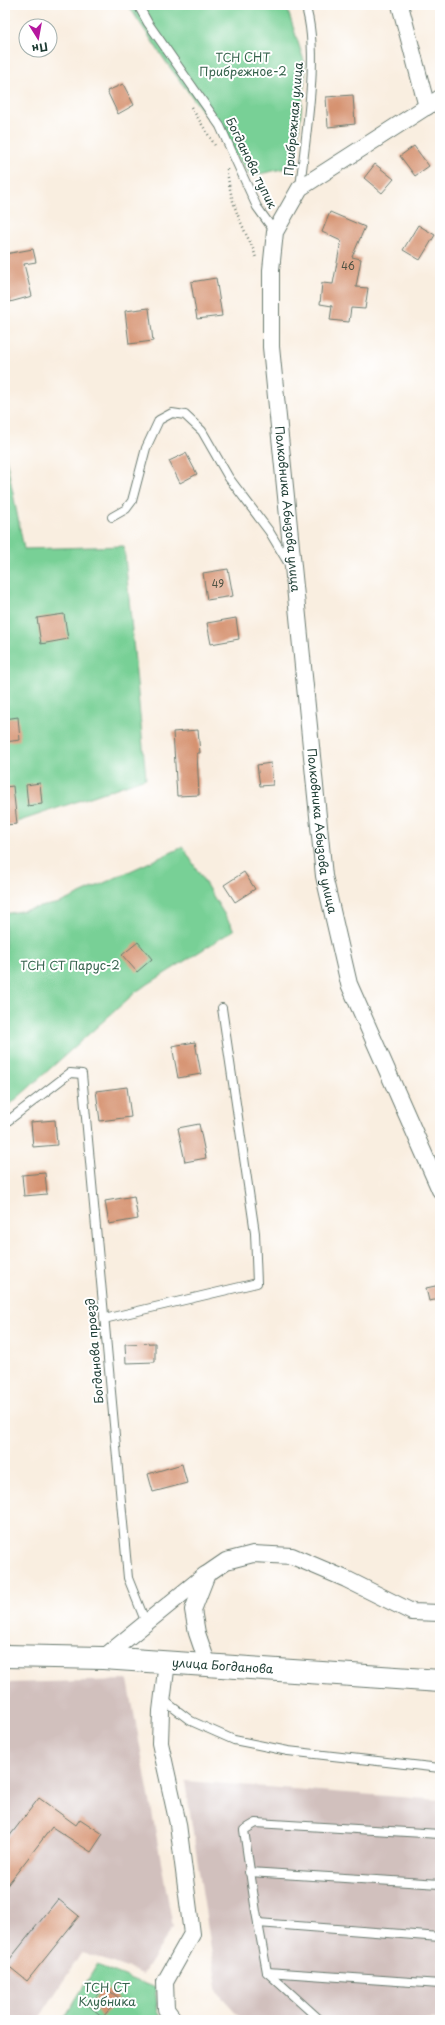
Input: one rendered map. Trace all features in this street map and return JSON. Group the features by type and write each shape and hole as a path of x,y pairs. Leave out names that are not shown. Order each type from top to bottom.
{"main road":[{"name":"улица Богданова","path":"5,1656 103,1658 440,1681"}],"street":[{"path":"400,5 433,102"},
{"name":"Полковника Абызова улица","path":"433,102 300,188 275,232 271,270 271,347 324,876 349,984 440,1190"},
{"path":"103,1658 207,1574 226,1561 253,1554 292,1556 346,1579 412,1612 440,1613"},
{"path":"207,1574 193,1610 197,1633 208,1665"},
{"path":"167,1662 162,1699 160,1743 178,1824 192,1934 166,1982 166,2008 174,2020"}],"lane":[{"name":"Богданова тупик","path":"138,5 148,23 220,126 257,207 275,232"},
{"name":"Прибрежная улица","path":"300,188 312,67 309,18 304,5"},
{"path":"112,516 126,509 132,501 146,448 159,420 172,413 186,415 202,431 229,478 269,531 293,571"},
{"path":"104,1319 257,1283 255,1233 222,1008"},
{"name":"Богданова проезд","path":"5,1123 70,1073 82,1074 128,1578 146,1623"},
{"path":"162,1699 191,1720 234,1740 288,1751 440,1768"},
{"path":"320,2020 267,1972 249,1872 244,1830 256,1823 440,1834"},
{"path":"249,1872 440,1884"},
{"path":"258,1923 440,1937"},
{"path":"267,1972 440,1984"}],"path":[{"path":"189,104 218,150"},
{"path":"226,164 230,194 243,228 254,249 256,262"}],"shaded area":[{"path":"128,1680 173,1927 143,1974 82,1952 38,2020 5,2020 5,1683"},
{"path":"185,1781 440,1800 440,2020 243,2020 218,1993"}],"green space":[{"name":"ТСН СНТ Прибрежное-2","path":"128,5 286,5 306,67 295,166 251,176 166,62"},
{"path":"5,453 24,549 124,546 146,778 5,826"},
{"name":"ТСН СТ Парус-2","path":"183,847 234,930 137,991 5,1109 5,914 60,903"},
{"name":"ТСН СТ Клубника","path":"97,1965 155,1988 158,2012 164,2020 63,2020"}],"building":[{"path":"123,84 134,105 118,114 107,91"},
{"path":"353,95 355,124 328,127 326,97"},
{"path":"414,146 429,166 415,176 400,156"},
{"path":"375,164 394,179 382,193 364,178"},
{"path":"330,212 365,227 352,257 361,259 356,287 368,288 365,309 351,308 349,322 330,320 332,306 320,304 322,283 333,284 341,241 322,232"},
{"path":"418,225 435,235 420,260 403,250"},
{"path":"33,249 36,262 24,264 32,296 10,302 5,283 5,254"},
{"path":"216,278 222,316 197,319 191,282"},
{"path":"149,308 153,341 129,344 125,311"},
{"path":"186,453 197,474 180,483 169,461"},
{"path":"228,569 233,596 207,600 203,573"},
{"path":"64,614 68,639 41,644 37,618"},
{"path":"236,618 239,639 211,644 207,623"},
{"path":"18,717 20,740 5,742 5,719"},
{"path":"198,730 200,753 197,753 199,795 177,796 173,732"},
{"path":"271,763 273,785 260,786 257,765"},
{"path":"40,783 42,804 28,806 26,785"},
{"path":"13,786 17,824 5,825 5,787"},
{"path":"244,872 255,889 235,902 224,885"},
{"path":"138,942 152,959 137,972 122,955"},
{"path":"195,1042 201,1074 178,1078 172,1046"},
{"path":"127,1087 131,1117 100,1121 96,1091"},
{"path":"55,1120 57,1145 33,1147 31,1122"},
{"path":"199,1124 206,1158 185,1162 178,1128"},
{"path":"45,1173 47,1194 24,1196 22,1175"},
{"path":"134,1196 138,1219 109,1224 105,1201"},
{"path":"440,1285 440,1299 429,1301 426,1288"},
{"path":"155,1343 155,1362 126,1363 125,1344"},
{"path":"182,1464 187,1483 153,1492 148,1474"},
{"path":"39,1798 76,1825 80,1819 103,1834 91,1852 52,1827 5,1888 5,1842"},
{"path":"58,1899 79,1916 27,1981 6,1964"},
{"path":"104,1987 119,1998 103,2017 89,2006"}]}
